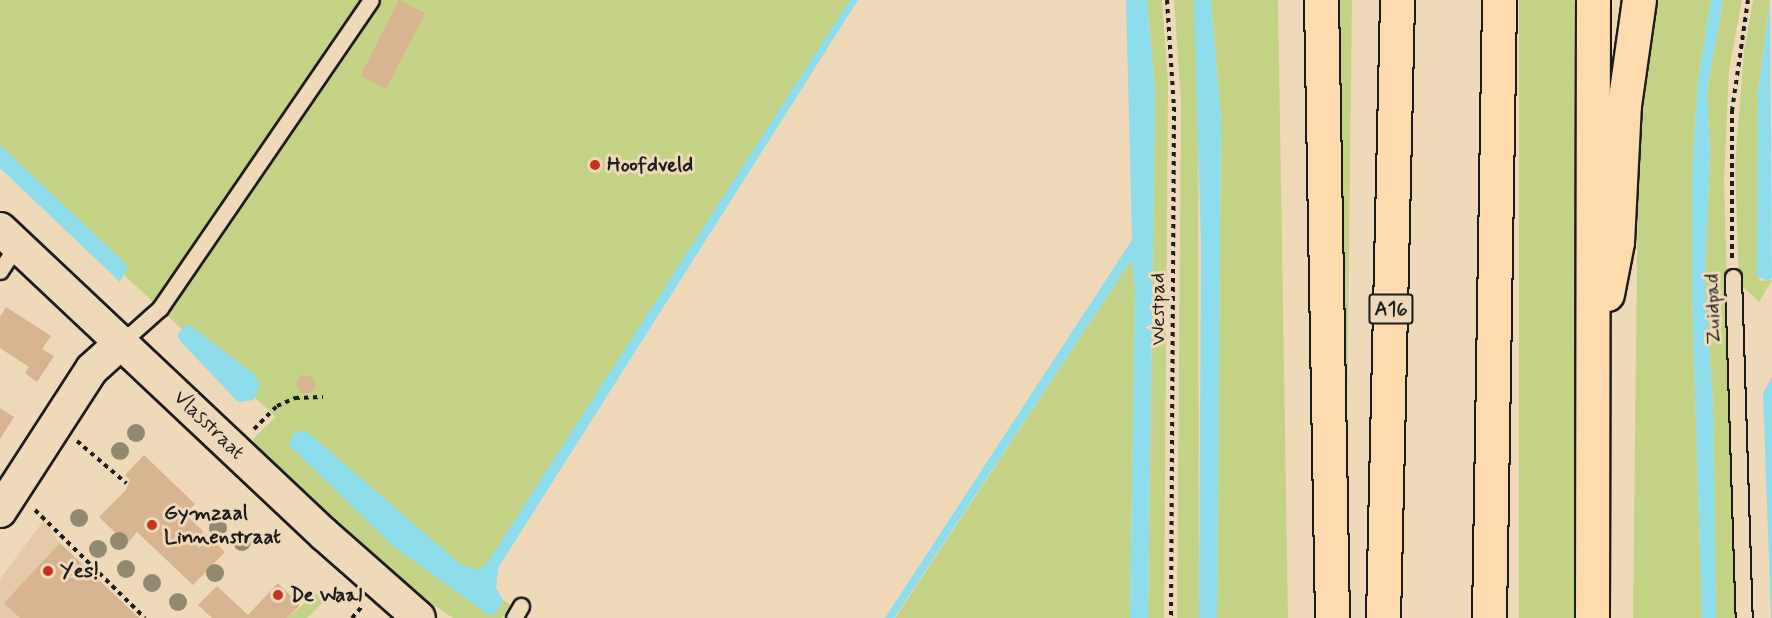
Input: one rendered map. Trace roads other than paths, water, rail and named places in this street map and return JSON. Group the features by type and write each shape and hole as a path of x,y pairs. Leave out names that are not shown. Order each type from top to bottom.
{"highway":[{"path":"1320,0 1332,618"},
{"name":"A16","path":"1383,618 1397,0"},
{"path":"1489,618 1499,0"},
{"path":"1592,618 1593,0"},
{"path":"1593,372 1617,242 1624,105 1639,0"}],"street":[{"name":"Vlasstraat","path":"6,248 122,342 234,449 419,618"},
{"path":"5,502 92,369 122,342"}],"lane":[{"path":"122,342 160,308 371,0"},
{"name":"Zuidpad","path":"1733,277 1744,618"}],"water":[{"path":"850,0 858,0 498,568 496,588 503,600 497,611 490,616 393,546 289,445 294,432 306,431 460,564 477,570 487,563"},
{"path":"1126,0 1147,0 1155,93 1148,618 1130,618 1135,287 1131,260 894,618 885,618 1132,240"},
{"path":"1194,0 1211,0 1221,120 1217,618 1199,618 1201,248"},
{"path":"1711,0 1723,0 1707,90 1710,154 1705,281 1713,407 1716,618 1702,618 1692,296 1692,175 1698,80"},
{"path":"1770,0 1772,278 1768,281 1757,276 1758,93"},
{"path":"0,145 124,262 128,267 120,282 0,168"},
{"path":"188,324 255,375 260,383 254,400 238,402 181,342 177,334"},
{"path":"1772,377 1772,618 1771,618 1763,393"}],"place":[{"name":"Hoofdveld","path":"595,165"},
{"name":"Gymzaal Linnenstraat","path":"152,525"},
{"name":"Yes!","path":"48,571"},
{"name":"De Waal","path":"278,595"}]}
